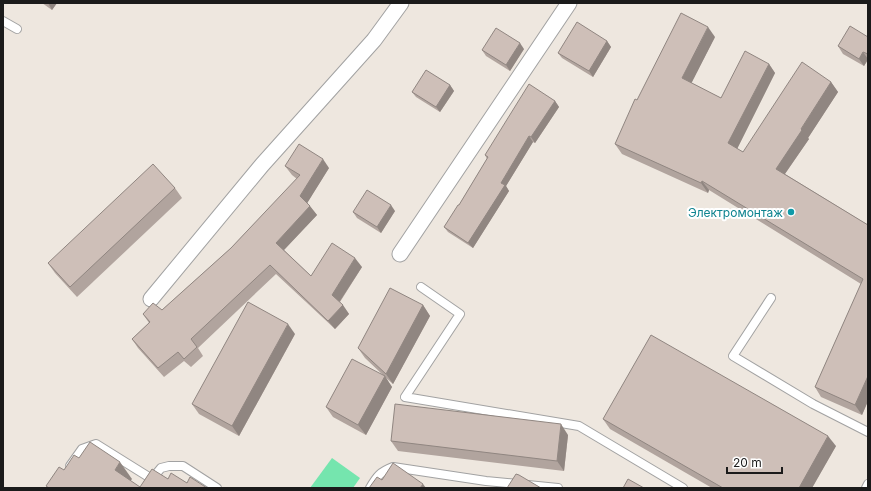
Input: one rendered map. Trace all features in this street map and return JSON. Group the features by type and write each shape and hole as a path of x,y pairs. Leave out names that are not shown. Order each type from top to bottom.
{"street":[{"path":"151,299 262,165 374,40 401,3"},
{"path":"400,254 569,3"}],"lane":[{"path":"3,21 16,29"},
{"path":"421,287 460,314 405,397 579,426 683,488"},
{"path":"771,298 733,356 813,404 868,432"},
{"path":"64,475 82,449 96,444 152,479"},
{"path":"146,488 161,468 169,466 183,466 217,488"},
{"path":"370,488 376,478 383,471 393,467 483,484 558,488"},
{"path":"866,488 868,484"}],"green space":[{"path":"332,458 360,478 353,488 310,488"}],"building":[{"path":"681,13 708,27 682,78 721,98 745,51 769,64 728,143 743,152 802,62 831,82 776,169 868,225 868,376 855,405 815,387 863,279 702,181 701,183 615,144 635,99 637,100"},
{"path":"577,22 607,41 589,71 558,53"},
{"path":"850,26 868,37 868,54 863,52 859,59 838,46"},
{"path":"496,28 520,43 506,65 482,50"},
{"path":"426,70 450,85 436,107 412,92"},
{"path":"529,84 555,101 531,137 529,136 501,183 505,185 468,243 444,227 488,157 485,155"},
{"path":"299,144 323,159 300,196 310,206 276,243 311,276 332,243 355,258 332,295 343,305 328,321 270,265 191,339 197,347 184,359 178,352 158,368 132,339 150,322 143,314 153,303 162,310 231,248 300,175 285,166"},
{"path":"153,164 175,188 70,287 48,263"},
{"path":"367,190 391,205 377,227 353,212"},
{"path":"390,288 423,305 386,374 358,348"},
{"path":"248,302 288,324 232,426 192,404"},
{"path":"651,335 828,436 799,488 723,488 603,419"},
{"path":"352,359 385,376 358,425 326,407"},
{"path":"395,404 561,424 557,461 391,441"},
{"path":"90,442 120,462 115,470 140,487 152,469 168,479 171,473 187,483 190,477 207,488 49,488 46,486 59,467 64,470 74,455 79,458"},
{"path":"393,463 423,484 420,488 369,488 377,477 382,480"},
{"path":"516,474 519,475 541,488 507,488"},
{"path":"628,479 644,488 623,488"}],"place":[{"name":"Электромонтаж","path":"791,212"}]}
